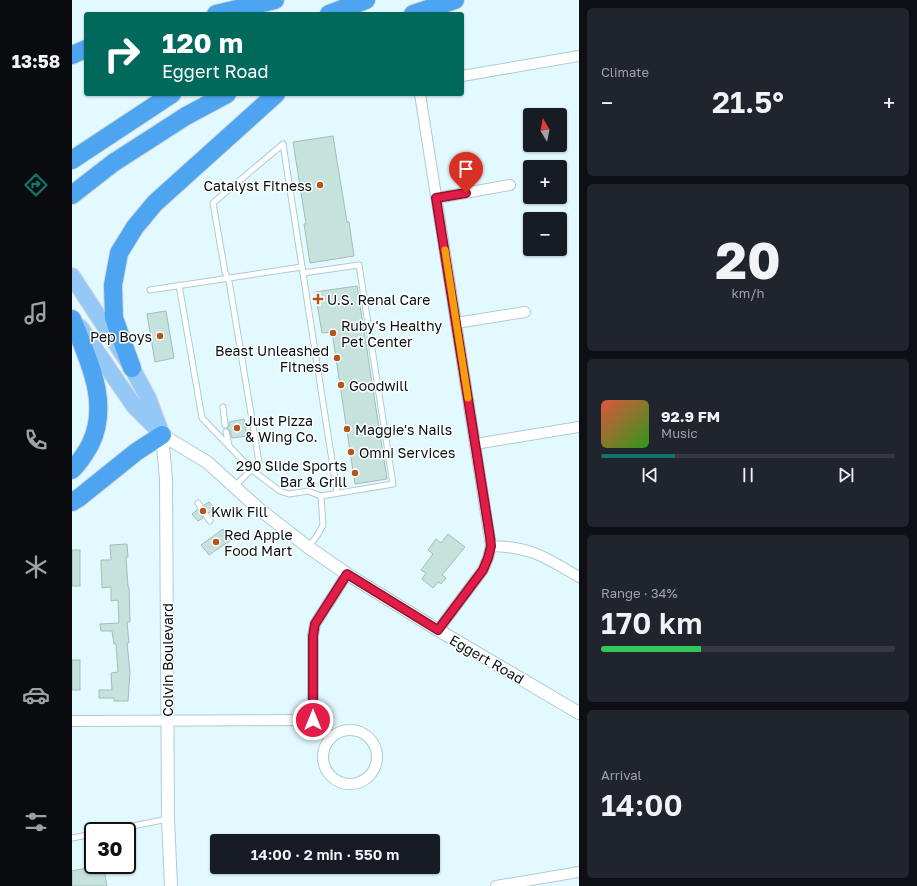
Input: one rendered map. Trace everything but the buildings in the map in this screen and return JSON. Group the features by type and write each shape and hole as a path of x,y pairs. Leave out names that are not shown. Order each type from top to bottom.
{"highway":[{"path":"224,12 275,0"},
{"path":"334,12 366,0"},
{"path":"419,12 456,0"},
{"path":"72,55 84,50"},
{"path":"72,160 169,96"},
{"path":"72,195 113,163 186,116 223,96"},
{"path":"132,368 114,318 113,285 119,253 135,227 155,203 274,96"},
{"path":"72,319 91,365 99,404 98,422 93,438 86,452 72,470"},
{"path":"72,502 136,452 162,435"}],"main road":[{"path":"72,276 132,368 148,398 162,435"},
{"path":"72,315 134,406 162,435"}],"street":[{"path":"464,76 579,56"},
{"path":"420,96 491,546 483,570 438,630"},
{"path":"436,198 510,185"},
{"path":"456,323 526,312"},
{"path":"475,444 579,427"},
{"name":"Eggert Road","path":"162,435 207,462 259,509 308,547 347,574 438,630 579,713"},
{"name":"Colvin Boulevard","path":"162,435 166,479 168,820 170,886"},
{"path":"491,546 510,546 539,554 552,560 579,577"},
{"path":"331,738 313,720 313,636 315,624 347,574"},
{"path":"72,721 313,720"},
{"path":"349,730 362,733 372,741 377,753 377,760 376,766 368,777 363,781 349,784 342,783 330,776 326,770 323,757 324,750 331,738 342,731 349,730"},
{"path":"496,886 579,872"}],"lane":[{"path":"234,487 258,462 228,278 225,272 214,203 283,144 337,493"},
{"path":"179,286 202,418 251,469 285,494 308,491 321,496 393,484 359,265 303,273"},
{"path":"150,290 302,267"},
{"path":"223,407 225,425"},
{"path":"226,432 229,446"},
{"path":"308,547 323,525 321,496"},
{"path":"206,515 210,521"},
{"path":"136,826 168,820"},
{"path":"72,838 84,836"}],"slow traffic":[{"path":"445,250 468,398"}],"place":[{"name":"Catalyst Fitness","path":"320,185"},
{"name":"U.S. Renal Care","path":"318,299"},
{"name":"Ruby's Healthy Pet Center","path":"333,333"},
{"name":"Pep Boys","path":"160,336"},
{"name":"Beast Unleashed Fitness","path":"337,358"},
{"name":"Goodwill","path":"341,385"},
{"name":"Just Pizza & Wing Co.","path":"237,428"},
{"name":"Maggie's Nails","path":"347,429"},
{"name":"Omni Services","path":"351,452"},
{"name":"290 Slide Sports Bar & Grill","path":"355,473"},
{"name":"Kwik Fill","path":"203,511"},
{"name":"Red Apple Food Mart","path":"216,542"}],"route":[{"path":"313,720 313,636 315,624 347,574 438,630 483,570 488,558 491,546 490,537 436,198 466,193"}]}
